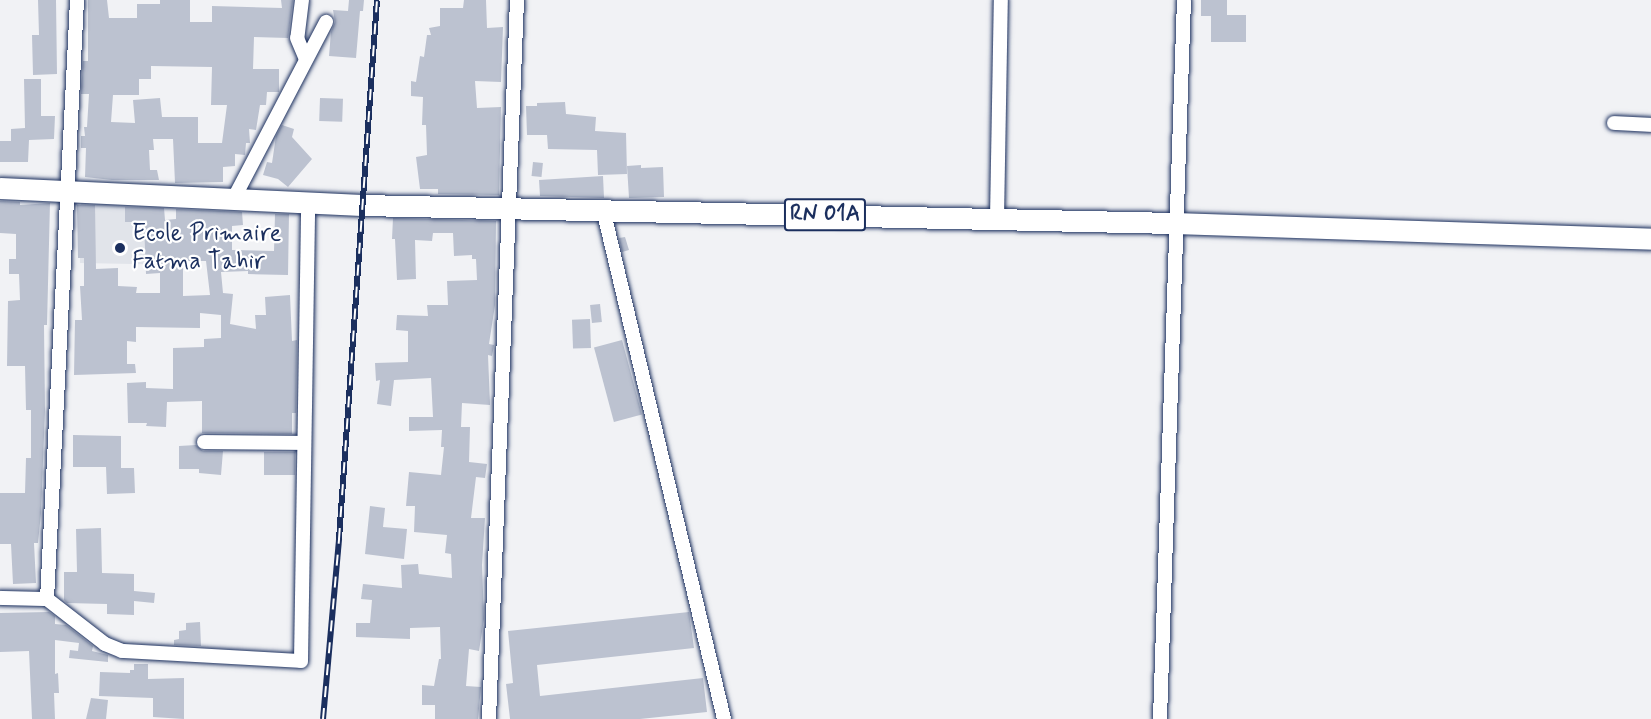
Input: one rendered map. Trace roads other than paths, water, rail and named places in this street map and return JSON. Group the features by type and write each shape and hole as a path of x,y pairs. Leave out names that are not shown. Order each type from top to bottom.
{"main road":[{"name":"RN 01A","path":"0,188 233,200 1177,223 1651,239"}],"street":[{"path":"47,599 77,0"},
{"path":"302,0 297,38 306,59"},
{"path":"489,719 511,207 517,0"},
{"path":"997,219 1001,0"},
{"path":"1160,719 1184,0"},
{"path":"233,200 326,22"},
{"path":"1614,123 1651,125"},
{"path":"0,598 47,599 105,644 122,651 301,661 308,202"},
{"path":"603,209 724,719"},
{"path":"204,442 304,443"}],"railway":[{"path":"323,719 339,539 377,0"}],"place":[{"name":"Ecole Primaire Fatma Tahir","path":"120,248"}]}
